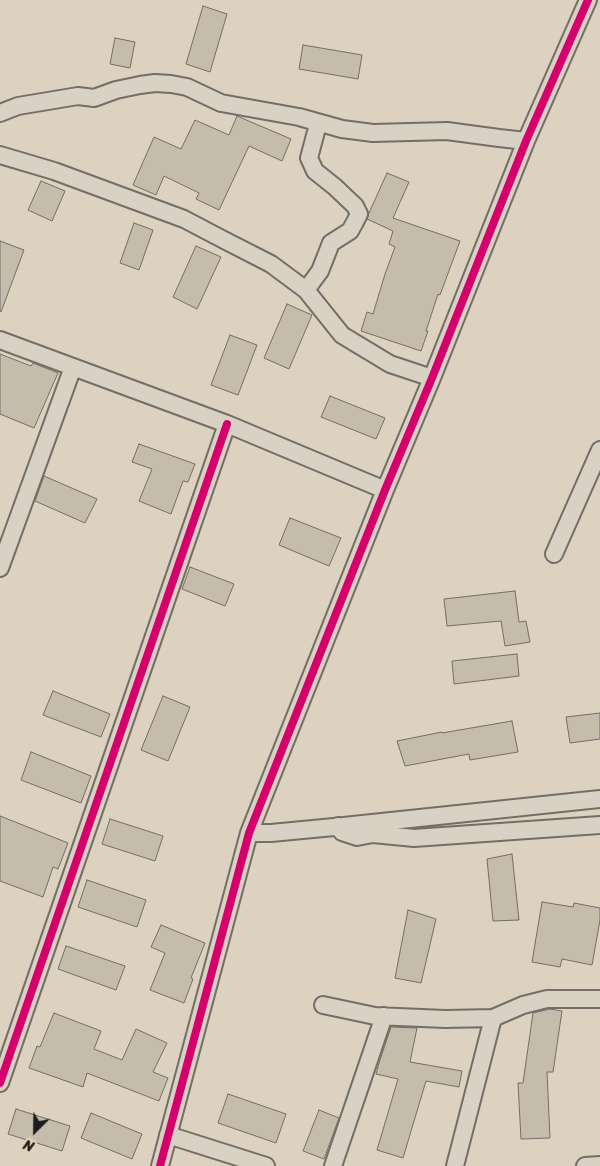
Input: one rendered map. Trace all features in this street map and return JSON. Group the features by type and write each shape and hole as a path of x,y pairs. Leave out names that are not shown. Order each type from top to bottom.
{"street":[{"path":"160,1166 249,833 526,141 588,0"},
{"path":"0,113 18,106 78,96 94,98 116,90 155,83 187,87 221,103 299,118 342,129 373,133 447,131 526,141"},
{"path":"306,290 320,271 331,243 350,231 359,214 355,206 315,171 309,158 318,124"},
{"path":"0,155 54,172 184,220 271,264 306,290 342,335 390,364 432,378"},
{"path":"0,340 227,424 385,490"},
{"path":"0,568 73,367"},
{"path":"0,1083 227,424"},
{"path":"554,554 600,450"},
{"path":"249,833 272,833 600,799"},
{"path":"338,826 342,832 357,837 373,834 414,838 600,825"},
{"path":"323,1005 375,1016 445,1019 493,1018 523,1005 548,999 600,999"},
{"path":"333,1166 384,1016"},
{"path":"455,1166 493,1018"},
{"path":"168,1135 266,1166"},
{"path":"585,1166 600,1165"}],"building":[{"path":"203,6 227,14 210,72 186,64"},
{"path":"115,38 135,42 130,68 110,64"},
{"path":"303,45 362,55 358,79 299,69"},
{"path":"237,116 291,139 282,161 249,146 219,210 196,199 199,193 164,176 156,195 133,185 154,137 181,149 195,120 229,135"},
{"path":"387,173 409,182 393,218 460,241 440,295 438,294 421,351 361,331 367,312 373,314 395,247 389,244 393,231 367,219"},
{"path":"41,181 65,191 52,221 28,210"},
{"path":"134,223 153,230 139,270 120,263"},
{"path":"0,241 24,250 1,312 0,311"},
{"path":"196,246 221,257 197,309 173,297"},
{"path":"287,304 312,315 289,369 264,358"},
{"path":"230,335 257,345 238,395 211,385"},
{"path":"0,354 31,366 33,363 58,373 34,428 0,414"},
{"path":"330,396 385,418 376,439 321,417"},
{"path":"139,444 195,464 188,482 183,481 171,514 139,501 152,469 132,462"},
{"path":"44,476 97,499 85,523 35,501"},
{"path":"290,518 341,538 329,566 279,545"},
{"path":"190,567 234,584 225,606 182,589"},
{"path":"515,591 519,622 526,621 530,642 505,646 501,621 447,626 444,599"},
{"path":"517,654 519,676 454,684 452,661"},
{"path":"53,691 110,714 101,737 43,715"},
{"path":"163,696 190,707 168,761 141,750"},
{"path":"600,713 600,739 570,743 566,717"},
{"path":"512,721 518,752 470,760 469,754 405,766 397,741 442,732"},
{"path":"31,752 91,776 81,803 21,780"},
{"path":"0,816 68,843 58,869 53,867 43,897 0,881"},
{"path":"110,819 163,836 155,861 102,844"},
{"path":"512,854 519,920 493,921 487,859"},
{"path":"87,880 146,900 137,927 78,907"},
{"path":"542,902 573,907 574,903 600,908 600,920 592,965 562,959 560,967 532,962"},
{"path":"408,910 436,919 421,983 395,978"},
{"path":"161,925 205,943 191,978 193,979 184,1003 150,990 165,953 151,947"},
{"path":"66,946 125,966 116,990 58,969"},
{"path":"550,1009 562,1011 553,1072 547,1072 550,1138 521,1139 518,1083 523,1083 533,1013"},
{"path":"54,1013 101,1031 94,1049 122,1060 136,1029 167,1043 153,1072 168,1078 159,1101 87,1073 83,1087 29,1068 37,1046 40,1047"},
{"path":"391,1027 417,1028 410,1062 462,1071 459,1087 426,1081 403,1158 377,1150 398,1079 376,1074"},
{"path":"228,1094 286,1114 276,1143 218,1123"},
{"path":"16,1109 70,1126 62,1151 8,1134"},
{"path":"319,1110 339,1118 324,1159 303,1151"},
{"path":"91,1113 142,1134 132,1159 81,1138"}],"cycle path":[{"path":"160,1166 249,833 526,141 588,0"},
{"path":"0,1083 227,424"}]}
